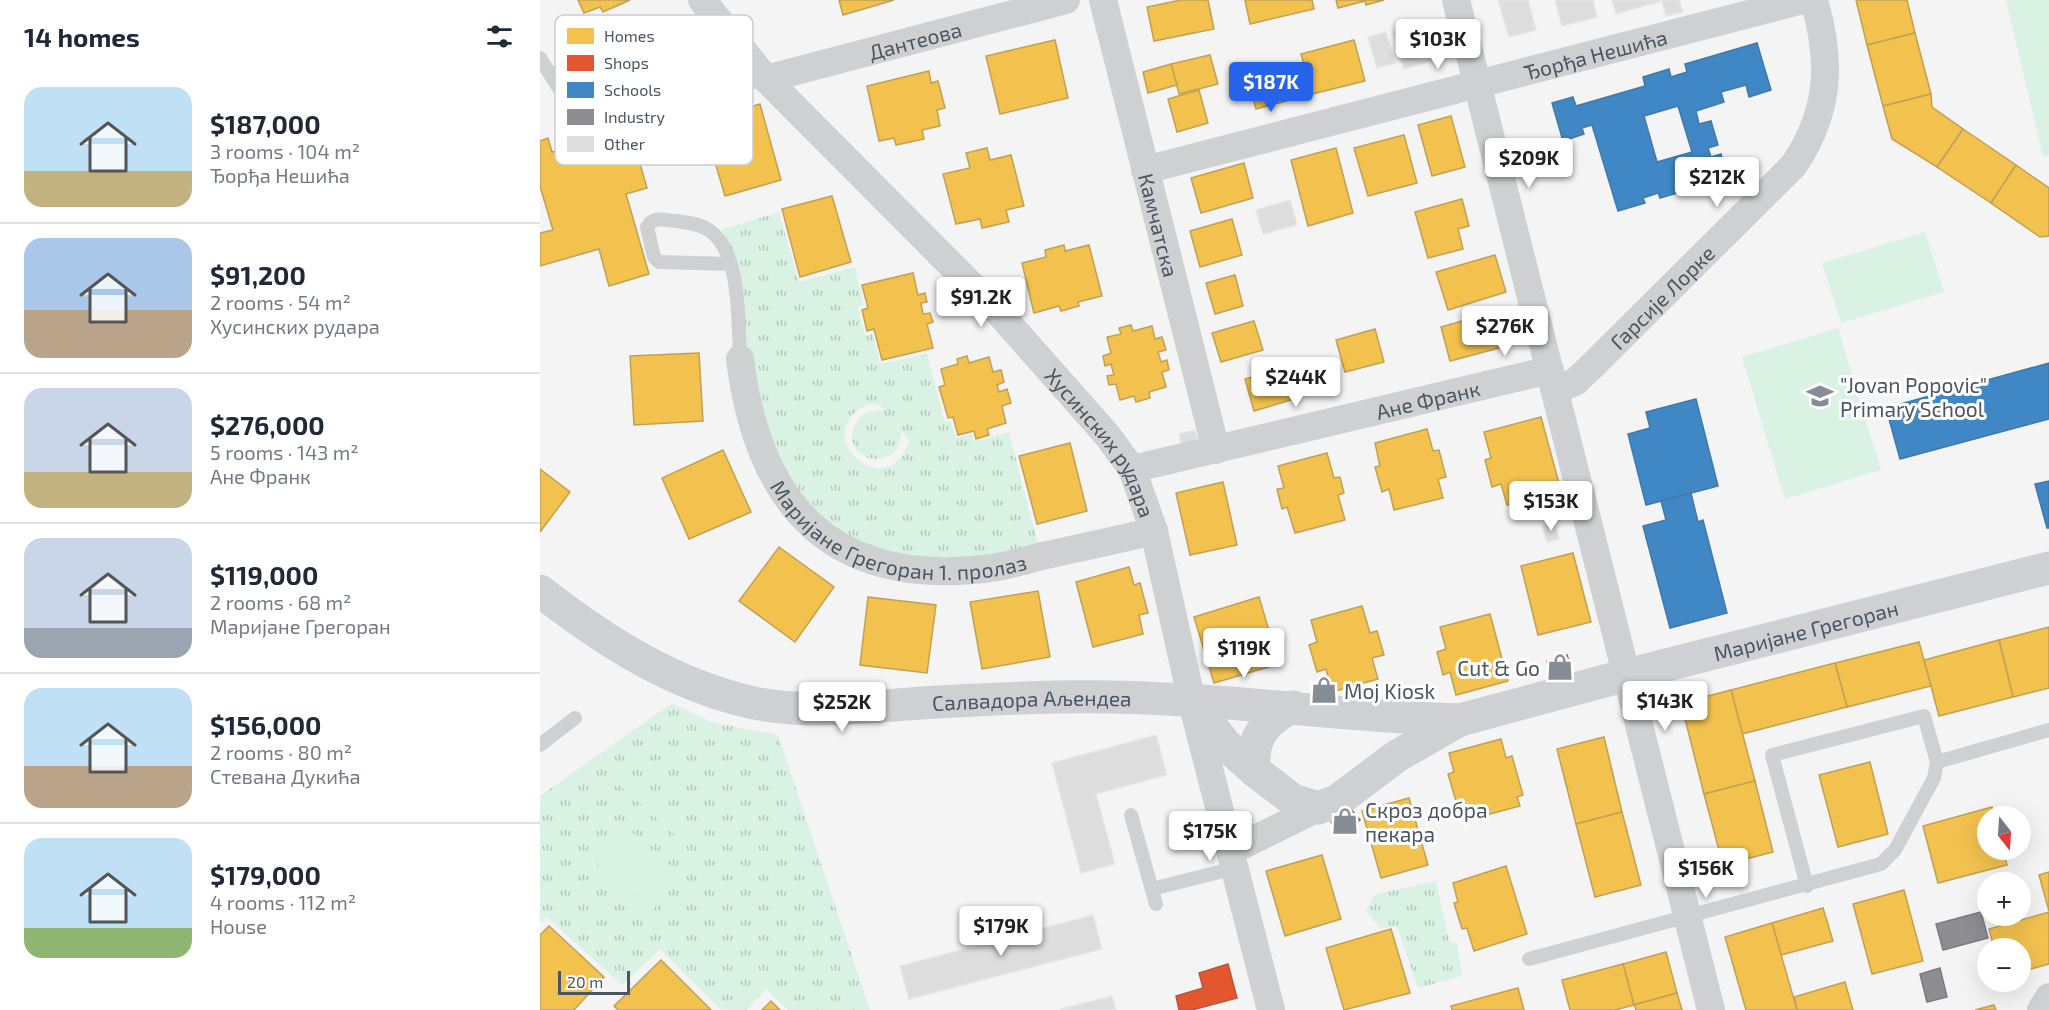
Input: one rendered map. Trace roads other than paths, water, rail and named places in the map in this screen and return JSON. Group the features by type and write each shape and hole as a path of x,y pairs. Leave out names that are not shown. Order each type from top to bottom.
{"street":[{"name":"Хусинских рудара","path":"702,0 714,15"},
{"name":"Дантеова","path":"766,79 1066,0"},
{"name":"Камчатска","path":"1103,0 1216,450"},
{"path":"1456,0 1711,1010"},
{"name":"Ђорђа Нешића","path":"1144,170 1803,0"},
{"name":"Гарсије Лорке","path":"1553,379 1575,381 1794,165 1809,142 1822,109 1825,86 1822,34 1814,0"},
{"name":"Хусинских рудара","path":"753,63 766,79 999,313 1107,435 1132,469 1154,531 1192,702"},
{"name":"Маријане Грегоран 1. пролаз","path":"740,359 745,394 754,428 779,487 804,519 823,535 860,557 894,568 937,571 979,569 1154,531"},
{"name":"Ане Франк","path":"1132,469 1553,379"},
{"name":"Маријане Грегоран","path":"1318,808 1337,801 1405,751 1460,720 1627,675 2049,568"},
{"name":"Салвадора Аљендеа","path":"540,591 603,637 658,670 710,691 757,704 845,708 1056,696 1192,702"},
{"path":"1192,702 1217,756 1233,860 1271,1010"},
{"name":"Маријане Грегоран","path":"1192,702 1460,720"},
{"path":"1217,756 1238,729 1251,720 1293,707"},
{"path":"1255,771 1254,746 1262,730 1272,718 1293,707"},
{"path":"1353,714 1372,737 1376,746 1377,762 1372,775"},
{"path":"1217,756 1255,771 1293,800 1318,808"},
{"path":"1233,860 1318,808"},
{"path":"2041,1010 2049,997"}],"lane":[{"path":"540,58 555,82"},
{"path":"753,82 766,79"},
{"path":"731,264 659,262 654,257 648,223 659,219 696,224 718,237 724,246 731,264 735,280 740,359"},
{"path":"1529,959 1807,886 1874,867 1887,860 1899,844 1934,778 1937,762 1924,716 1772,755 1807,886"},
{"path":"540,745 575,718"},
{"path":"1937,762 2049,730"},
{"path":"1131,815 1156,904"},
{"path":"1152,889 1233,860"}],"place":[{"name":"\"Jovan Popovic\" Primary School","path":"1820,396"},
{"name":"Cut & Go","path":"1560,667"},
{"name":"Moj Kiosk","path":"1324,690"},
{"name":"Скроз добра пекара","path":"1345,821"}]}
